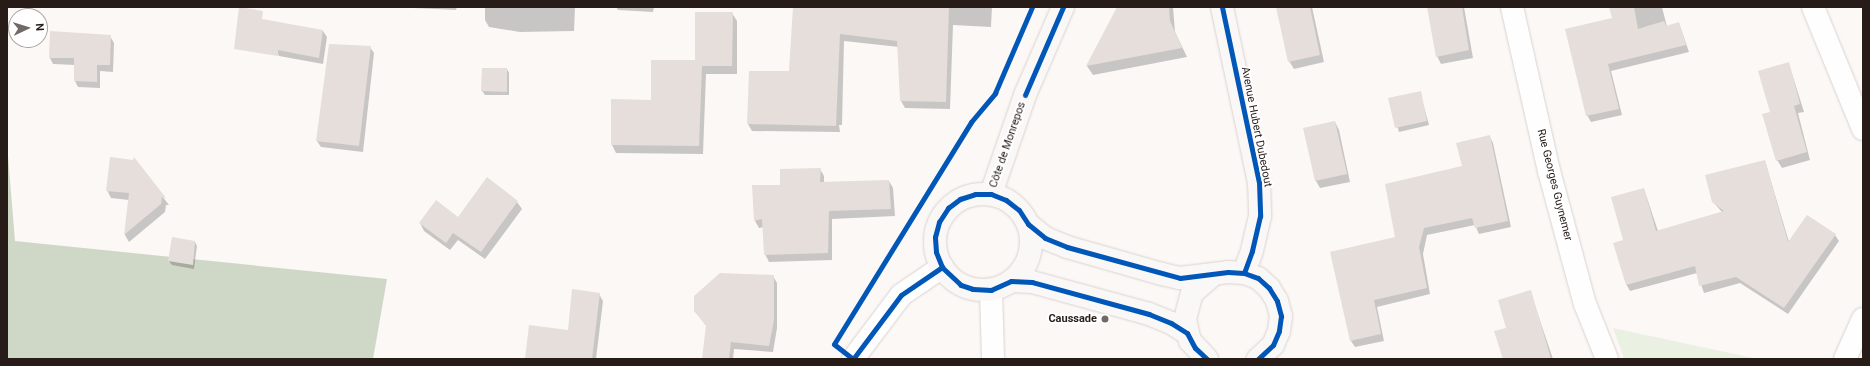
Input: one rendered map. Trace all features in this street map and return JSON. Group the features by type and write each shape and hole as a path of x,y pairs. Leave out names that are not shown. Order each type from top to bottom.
{"street":[{"name":"Côte de Monrepos","path":"991,194 1025,95 1063,7"},
{"name":"Avenue Hubert Dubedout","path":"1222,7 1259,182 1260,216 1252,251 1244,273"},
{"name":"Rue Georges Guynemer","path":"1512,7 1551,179 1585,304 1606,359"},
{"path":"1813,7 1863,129"},
{"path":"1028,224 1031,240 1029,256 1022,270 1011,281 990,290 973,289 961,285 942,267 936,252 935,236 939,222 948,208 960,199 975,194 991,194 1006,200 1019,210 1028,224 1045,238 1067,246 1180,278 1213,276 1228,272 1244,273 1258,278 1269,288 1277,302 1280,316 1276,338 1262,358"},
{"path":"853,359 901,295 942,267"},
{"path":"1196,350 1185,320 1192,293 1213,276"},
{"path":"1011,281 1032,282 1149,314 1171,322 1196,350"},
{"path":"990,290 993,359"},
{"path":"1846,359 1863,319"}],"green space":[{"path":"7,144 15,241 387,279 373,359 7,359"},
{"path":"1613,328 1758,359 1624,359"}],"building":[{"path":"239,7 263,11 262,19 323,30 319,58 278,50 278,56 234,49"},
{"path":"793,7 949,7 946,102 900,101 897,41 840,34 836,126 747,124 749,71 789,71"},
{"path":"1117,7 1169,7 1170,21 1182,48 1086,66"},
{"path":"1276,7 1310,7 1320,55 1288,62"},
{"path":"1427,7 1462,7 1469,50 1436,57"},
{"path":"1609,7 1634,7 1638,29 1664,21 1666,26 1679,22 1686,45 1608,64 1619,109 1586,116 1565,29 1612,18"},
{"path":"695,12 733,12 732,66 702,66 699,146 611,145 611,99 651,100 651,60 695,60"},
{"path":"50,31 111,35 110,65 97,65 97,82 74,81 74,58 49,58"},
{"path":"329,44 371,46 359,146 316,141"},
{"path":"1789,62 1800,104 1794,106 1807,152 1776,161 1762,114 1770,112 1758,71"},
{"path":"482,68 507,68 507,92 481,91"},
{"path":"1421,91 1427,121 1395,128 1388,98"},
{"path":"1335,121 1347,174 1315,181 1303,128"},
{"path":"1490,135 1508,221 1475,228 1472,218 1424,228 1419,247 1427,288 1374,300 1381,334 1350,341 1330,252 1395,237 1385,184 1462,166 1456,143"},
{"path":"110,157 133,160 134,157 166,198 162,197 161,204 124,235 129,193 106,191"},
{"path":"1765,160 1788,242 1807,215 1836,234 1784,308 1736,277 1699,286 1695,266 1626,285 1613,243 1623,240 1611,197 1644,188 1656,231 1724,211 1712,202 1705,175"},
{"path":"821,168 820,182 889,180 891,209 829,211 828,253 764,255 762,219 754,221 752,185 780,185 780,169"},
{"path":"487,177 518,201 481,252 453,233 446,243 419,223 436,200 458,217"},
{"path":"172,237 195,241 193,265 168,261"},
{"path":"720,273 774,275 774,320 769,346 731,342 729,359 702,359 706,325 694,311 694,296"},
{"path":"572,289 600,293 592,359 525,359 529,325 568,330"},
{"path":"1531,290 1551,359 1503,359 1494,331 1506,328 1498,300"}],"cycle path":[{"path":"853,359 834,344 971,122 995,93 1032,7"},
{"path":"1025,95 1063,7"},
{"path":"1222,7 1259,182 1260,216 1252,251 1244,273"},
{"path":"1207,359 1195,348 1187,333 1171,323 1149,314 1032,282 1011,281 991,290 973,289 961,285 942,267 936,252 935,237 939,222 948,208 960,199 975,194 991,194 1006,200 1019,210 1028,224 1045,238 1067,247 1180,278 1228,272 1244,273 1258,278 1269,288 1277,301 1281,316 1279,331 1273,345 1258,359"},
{"path":"853,359 901,295 942,267"}],"place":[{"name":"Caussade","path":"1105,319"}]}
